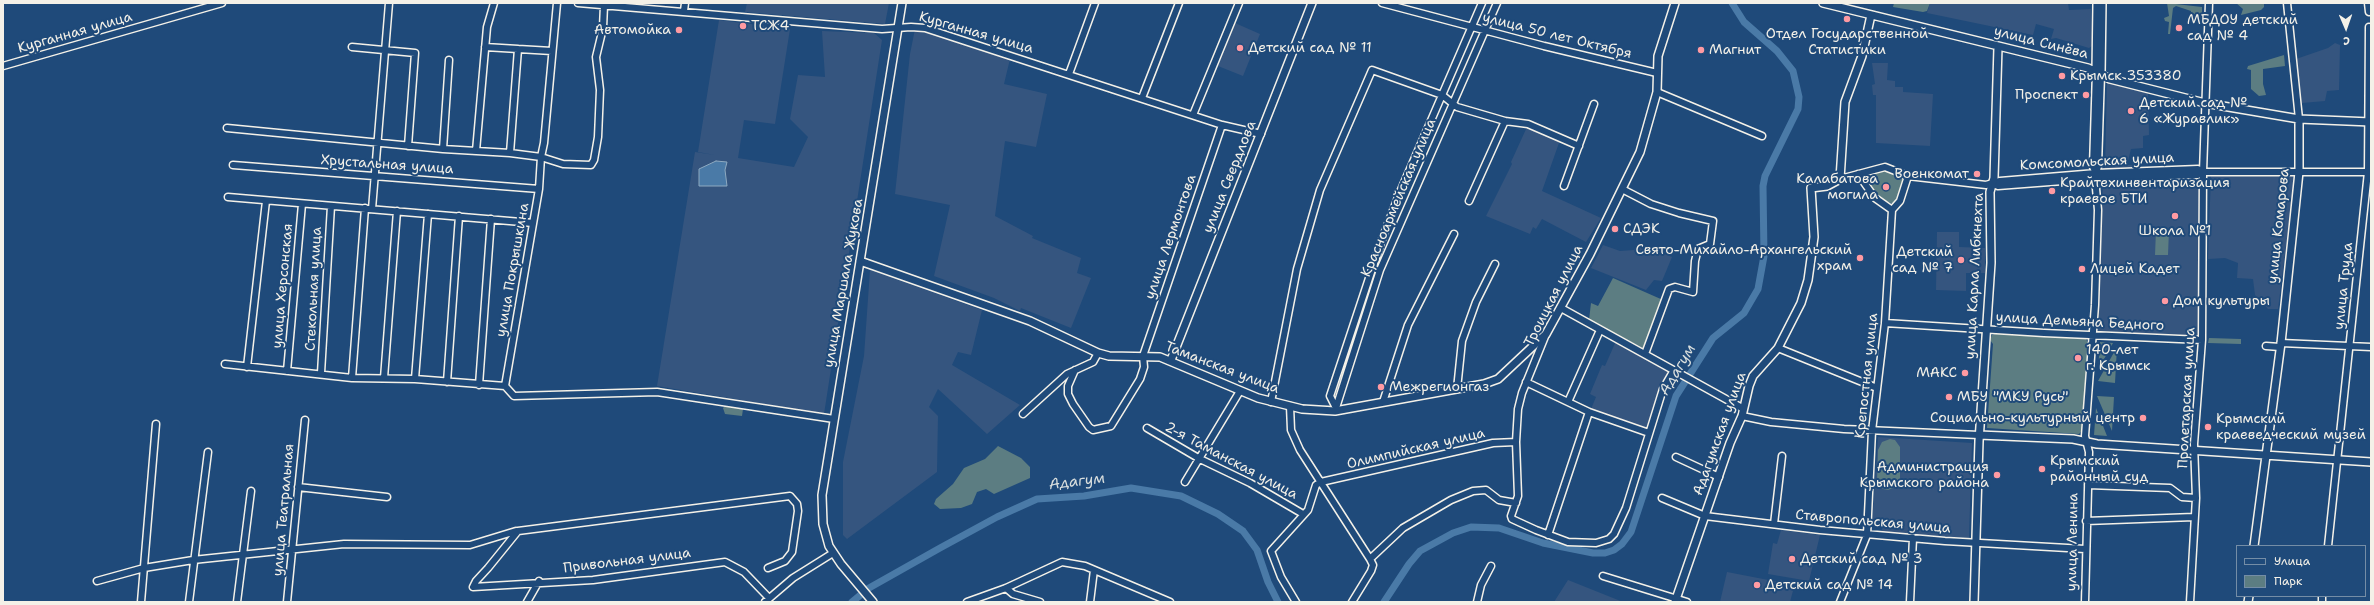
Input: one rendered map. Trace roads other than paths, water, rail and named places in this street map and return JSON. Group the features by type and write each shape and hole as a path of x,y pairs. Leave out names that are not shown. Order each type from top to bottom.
{"main road":[{"name":"улица Маршала Жукова","path":"874,602 833,553 825,534 821,511 823,480 902,3"},
{"name":"улица Свердлова","path":"1171,360 1312,3"},
{"name":"Троицкая улица","path":"1546,334 1561,308 1640,152 1657,92 1658,56 1676,3"},
{"name":"улица Синёва","path":"1823,3 2098,73 2110,79 2205,103 2299,119 2370,122"},
{"name":"улица Ленина","path":"2097,3 2098,73"},
{"name":"улица Ленина","path":"2098,73 2102,3"},
{"path":"1840,178 1845,102 1862,56 1871,15"},
{"name":"улица Карла Либкнехта","path":"1974,602 1979,435 1991,263 1990,192 1993,184 1998,47"},
{"name":"улица Комарова","path":"2254,545 2280,345 2299,172 2299,119"},
{"name":"Комсомольская улица","path":"1811,188 1827,186 1840,178"},
{"name":"Адагумская улица","path":"1676,600 1742,416 1742,408 1753,376 1778,348 1795,316 1808,280 1814,237 1811,188"},
{"name":"Таманская улица","path":"860,261 1030,321 1098,353 1109,356 1160,357 1171,360 1240,391 1271,402 1321,412 1484,384 1498,379 1546,334"},
{"path":"1979,435 2073,439 2088,442 2371,462"}],"street":[{"name":"Курганная улица","path":"3,66 222,3"},
{"path":"372,209 389,3"},
{"path":"476,151 487,27 494,3"},
{"name":"улица Покрышкина","path":"505,386 539,189 557,3"},
{"name":"Курганная улица","path":"578,3 882,29 925,28 1222,125 1261,134"},
{"path":"684,11 685,3"},
{"path":"1142,98 1179,3"},
{"path":"1193,115 1239,3"},
{"name":"улица 50 лет Октября","path":"1382,3 1471,28 1485,30 1657,73"},
{"path":"1410,10 1412,3"},
{"name":"Красноармейская улица","path":"1335,409 1330,396 1381,242 1482,3"},
{"name":"Красноармейская улица","path":"1335,409 1380,270 1497,3"},
{"name":"Пролетарская улица","path":"2190,602 2196,498 2194,450 2202,340 2203,172 2209,3"},
{"name":"улица Комарова","path":"2287,3 2299,119"},
{"path":"2368,3 2369,12"},
{"path":"1069,74 1092,4"},
{"path":"227,128 408,146 541,156 563,164 587,166 593,164 594,160 600,106 596,57 603,28 604,5"},
{"name":"улица Труда","path":"2328,545 2336,460 2370,172 2369,27"},
{"path":"352,47 415,53 408,146"},
{"path":"485,47 552,51"},
{"path":"510,153 518,49"},
{"path":"443,149 449,60"},
{"path":"1271,402 1296,269 1320,190 1372,70 1442,95 1457,107 1505,121 1528,124 1579,146"},
{"name":"улица Ленина","path":"2085,602 2088,442 2085,436 2097,255 2098,210 2093,167 2098,73"},
{"path":"1657,92 1762,136"},
{"path":"1564,186 1594,104"},
{"path":"1469,201 1505,121"},
{"name":"улица Лермонтова","path":"1075,370 1068,386 1068,394 1073,404 1088,427 1093,430 1111,426 1140,379 1144,368 1143,356 1222,125"},
{"name":"Хрустальная улица","path":"233,165 539,189"},
{"name":"Комсомольская улица","path":"1840,178 1885,167 1908,176 1986,185 1993,184 1998,186 2095,175 2198,169 2203,172 2370,172"},
{"path":"1858,174 1875,198 1892,210"},
{"name":"Крепостная улица","path":"1840,602 1867,535 1872,431 1885,322 1892,210 1900,201 1908,176"},
{"path":"1622,189 1651,204 1713,221 1710,244 1698,249 1695,261 1693,292 1675,287 1669,289 1645,354"},
{"path":"228,197 533,223"},
{"path":"247,367 266,201"},
{"name":"улица Херсонская","path":"287,371 302,204"},
{"name":"Стекольная улица","path":"321,373 331,206"},
{"path":"352,378 365,208"},
{"path":"384,378 397,211"},
{"path":"415,379 428,214"},
{"path":"446,382 459,216"},
{"path":"478,385 491,219"},
{"path":"1383,402 1408,325 1454,234"},
{"path":"1457,389 1462,341 1476,302 1495,264"},
{"path":"1561,308 1742,408"},
{"name":"улица Демьяна Бедного","path":"1885,322 2071,334 2202,340"},
{"path":"1568,402 1600,330"},
{"name":"Троицкая улица","path":"1546,334 1526,382 1518,409 1516,442 1518,496 1511,516 1512,519 1548,535 1583,544 1596,543 1614,534 1626,508 1663,389 1674,370"},
{"path":"2266,346 2371,347"},
{"path":"1778,348 1877,388"},
{"path":"1023,414 1067,374 1093,362 1098,353"},
{"path":"225,364 321,373 352,378 415,379 505,386 514,396 657,392 834,419"},
{"path":"1526,382 1589,412 1649,433"},
{"path":"1185,482 1200,460 1240,391"},
{"path":"1290,406 1292,430 1300,450 1370,559 1372,565 1371,572 1352,602"},
{"path":"1548,535 1561,500 1589,412"},
{"path":"1742,416 1771,422 1872,431 1979,435"},
{"name":"улица Театральная","path":"287,602 304,420"},
{"path":"141,602 156,424"},
{"name":"2-я Таманская улица","path":"1147,428 1200,460 1250,483 1303,514"},
{"name":"Олимпийская улица","path":"1321,482 1493,443 1516,442"},
{"path":"189,602 193,560 208,452"},
{"path":"1774,524 1782,456"},
{"path":"1676,457 1719,477"},
{"path":"1296,602 1281,577 1271,551 1308,510 1316,485 1321,482"},
{"path":"2088,485 2170,488 2182,497 2196,498"},
{"path":"298,487 387,497"},
{"path":"1370,559 1408,524 1451,500 1474,491 1486,490 1499,500 1516,503"},
{"path":"237,602 251,491"},
{"path":"97,581 144,568 193,560 344,544 470,545 518,531 790,496 797,504 798,511 792,552 785,561 768,568"},
{"name":"Ставропольская улица","path":"1662,498 1705,516 1867,535 2085,549"},
{"path":"2086,521 2194,517"},
{"name":"Привольная улица","path":"518,531 476,581 473,587 539,581 592,580 725,562 744,572 767,600"},
{"path":"1910,602 1913,538"},
{"path":"767,600 793,578 833,553"},
{"path":"967,602 1006,588 1062,562 1076,563 1170,602"},
{"path":"1477,602 1481,585 1491,566"},
{"path":"1090,602 1094,570"},
{"path":"1602,576 1676,600 1687,602"},
{"path":"527,602 539,581"},
{"path":"1006,588 1013,594 1040,602"}],"waterway":[{"name":"Адагум","path":"1384,602 1409,564 1420,551 1453,533 1471,527 1499,528 1543,543 1593,553 1605,553 1614,550 1622,544 1631,532 1676,396 1713,338 1744,313 1758,289 1764,256 1763,186 1765,176 1798,109 1799,97 1793,71 1777,51 1744,22 1732,3"},
{"name":"Адагум","path":"852,602 869,588 940,548 997,517 1037,499 1084,496 1131,488 1181,496 1218,514 1243,531 1257,550 1268,582 1278,602"}],"place":[{"name":"Отдел Государственной Статистики","path":"1847,19"},
{"name":"ТСЖ4","path":"743,26"},
{"name":"МБДОУ детский сад № 4","path":"2179,28"},
{"name":"Автомойка","path":"679,30"},
{"name":"Детский сад № 11","path":"1240,48"},
{"name":"Магнит","path":"1701,50"},
{"name":"Крымск 353380","path":"2062,76"},
{"name":"Проспект","path":"2086,95"},
{"name":"Детский сад № 6 «Журавлик»","path":"2131,111"},
{"name":"Военкомат","path":"1977,174"},
{"name":"Калабатова могила","path":"1886,187"},
{"name":"Крайтехинвентаризация краевое БТИ","path":"2052,191"},
{"name":"Школа №1","path":"2175,216"},
{"name":"СДЭК","path":"1615,229"},
{"name":"Свято-Михайло-Архангельский храм","path":"1860,258"},
{"name":"Детский сад № 7","path":"1961,260"},
{"name":"Лицей Кадет","path":"2082,269"},
{"name":"Дом культуры","path":"2165,301"},
{"name":"140-лет г. Крымск","path":"2078,358"},
{"name":"МАКС","path":"1965,373"},
{"name":"Межрегионгаз","path":"1381,387"},
{"name":"МБУ \"МКУ Русь\"","path":"1949,397"},
{"name":"Социально-культурный центр","path":"2143,418"},
{"name":"Крымский краеведческий музей","path":"2208,427"},
{"name":"Крымский районный суд","path":"2042,469"},
{"name":"Администрация Крымского района","path":"1997,475"},
{"name":"Детский сад № 3","path":"1792,559"},
{"name":"Детский сад № 14","path":"1757,585"}]}
